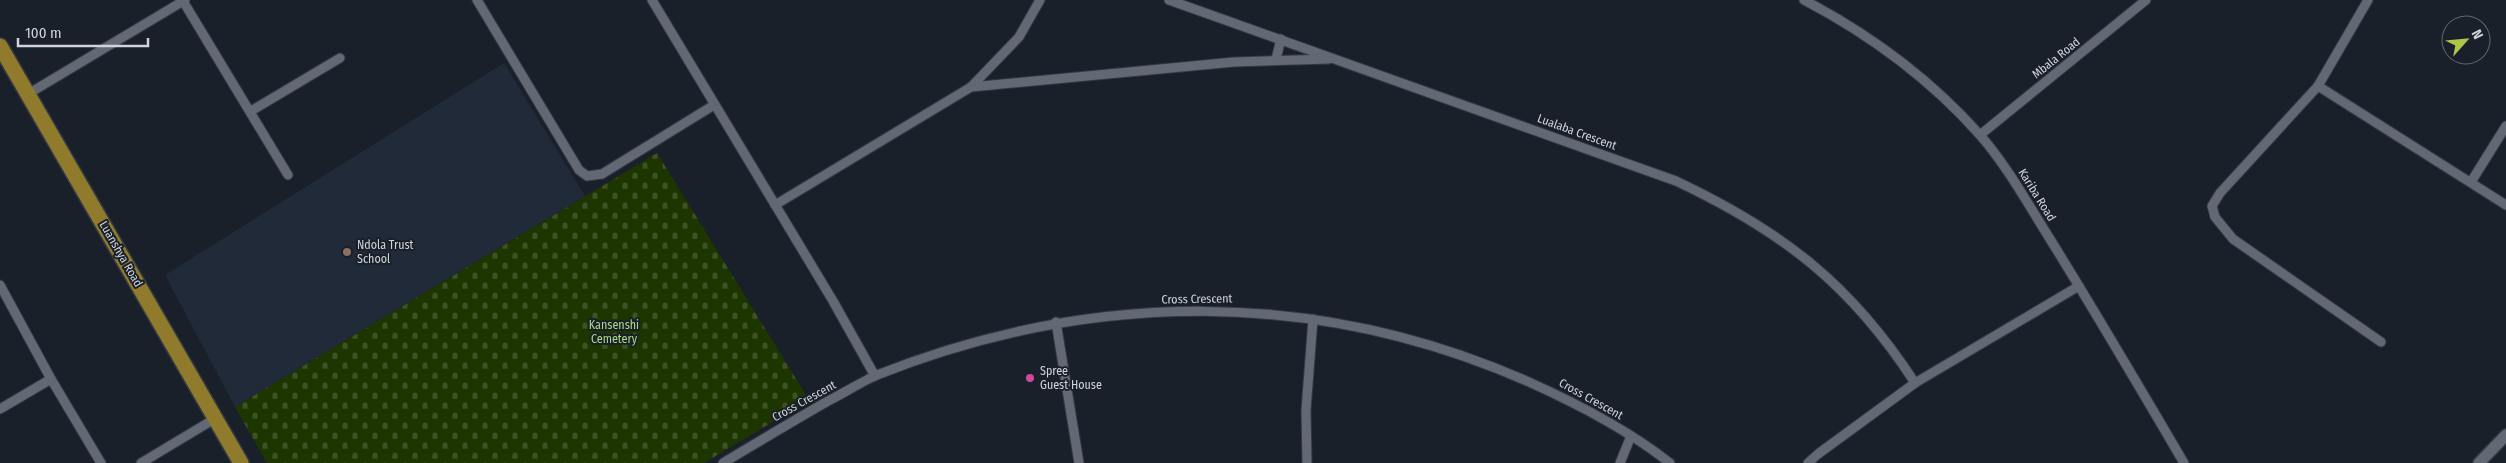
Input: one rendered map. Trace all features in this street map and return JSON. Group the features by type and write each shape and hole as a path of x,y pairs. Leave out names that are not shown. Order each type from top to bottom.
{"highway":[{"name":"Luanshya Road","path":"0,46 241,463"}],"street":[{"path":"478,0 579,170 587,176 602,174 714,105"},
{"path":"653,0 714,105 833,301 875,376"},
{"path":"775,206 971,87 1019,37 1040,0"},
{"name":"Lualaba Crescent","path":"1169,0 1676,181 1744,216 1811,262 1842,290 1895,352 1915,383"},
{"name":"Kariba Road","path":"1804,0 1835,16 1908,67 1980,135 2001,162 2079,286 2184,463"},
{"name":"Mbala Road","path":"1980,135 2146,0"},
{"path":"2368,0 2318,86 2220,192 2212,206 2215,217 2233,239 2381,342"},
{"path":"28,94 184,1 288,174"},
{"path":"1276,59 1281,39"},
{"path":"251,111 340,58"},
{"path":"971,87 1276,59 1337,59"},
{"path":"2318,86 2506,205"},
{"path":"2470,182 2506,126"},
{"path":"0,285 51,379 101,463"},
{"path":"1808,463 1915,383 2079,286"},
{"name":"Cross Crescent","path":"723,463 875,376 962,347 1056,322 1129,314 1202,310 1313,319 1399,337 1488,364 1554,393 1631,436 1670,463"},
{"path":"1307,463 1306,410 1313,319"},
{"path":"1056,322 1079,463"},
{"path":"0,409 51,379"},
{"path":"142,463 216,418"},
{"path":"2479,463 2506,435"},
{"path":"1620,463 1631,436"}],"shaded area":[{"name":"Ndola Trust School","path":"504,63 585,196 235,407 165,275"}],"green space":[{"name":"Kansenshi Cemetery","path":"657,153 809,400 704,463 267,463 235,407"}],"place":[{"name":"Ndola Trust School","path":"347,252"},
{"name":"Spree Guest House","path":"1030,378"}]}
